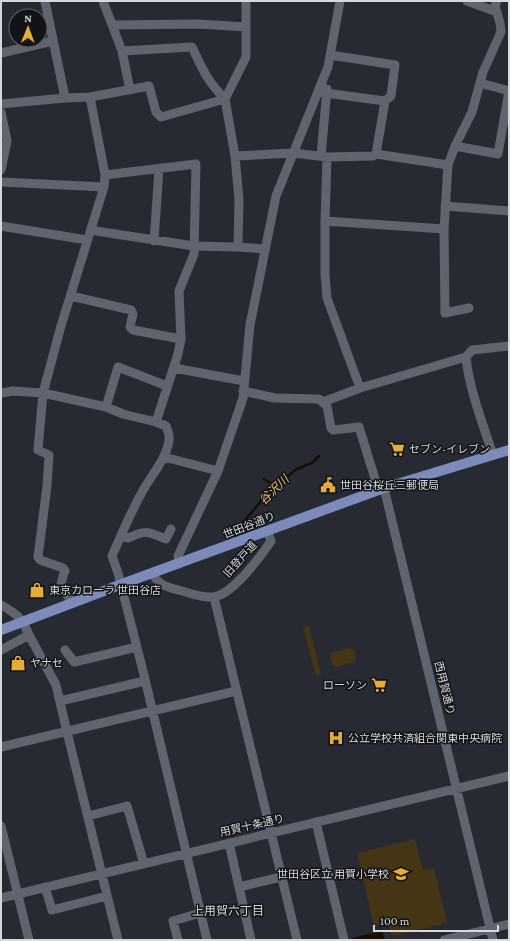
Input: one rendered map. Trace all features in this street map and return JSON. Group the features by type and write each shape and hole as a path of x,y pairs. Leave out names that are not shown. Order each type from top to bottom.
{"main road":[{"name":"世田谷通り","path":"1,630 120,584 179,564 384,488 509,450"}],"street":[{"path":"45,1 65,98"},
{"path":"103,1 122,51 130,90"},
{"path":"1,104 90,97 150,86 156,112 161,117 225,99 246,57 246,1"},
{"path":"179,564 178,556 218,471 240,407 250,325 276,196 293,153 322,92 340,1"},
{"path":"467,1 497,12"},
{"path":"469,308 445,312 444,229 448,165 455,146 472,112 483,72 501,32 495,6 497,1"},
{"path":"112,25 198,24 246,27"},
{"path":"1,53 53,41"},
{"path":"122,51 192,47 203,73 213,87 225,99 235,156 239,199 238,247"},
{"path":"322,92 385,100 391,96 395,65 330,55"},
{"path":"455,146 498,154 509,91 480,83"},
{"path":"322,92 325,274 327,298 360,388"},
{"path":"73,603 61,588 60,583 65,571 63,568 38,558 47,486 49,455 38,450 43,393 61,326 104,187 105,175 90,97"},
{"path":"376,154 385,100"},
{"path":"1,112 7,141 1,170"},
{"path":"235,156 293,153 324,156 373,156 376,154 448,165"},
{"path":"105,175 196,164 194,254 179,292 181,339 174,368 156,422"},
{"path":"154,241 159,169"},
{"path":"1,182 104,187"},
{"path":"445,206 509,211"},
{"path":"325,221 444,229"},
{"path":"1,226 87,240"},
{"path":"91,228 96,231 194,246 265,249"},
{"path":"71,296 131,310 133,314 130,327 133,330 181,339"},
{"path":"323,402 360,388 466,358 472,350 509,346"},
{"path":"466,358 475,399 493,455"},
{"path":"106,407 118,367 167,386"},
{"path":"174,368 244,381"},
{"path":"1,393 13,391 43,393 106,407 123,414 166,426 170,436 164,457 145,487 120,536 112,556 112,561 118,573 153,711 206,940"},
{"path":"243,391 275,398 319,399 327,406 330,428 333,430 359,427 376,482 384,488"},
{"path":"164,457 218,471"},
{"name":"西用賀通り","path":"384,488 493,940"},
{"path":"120,536 128,538 142,532 148,532 166,539 171,530"},
{"name":"旧登戸道","path":"214,597 223,593 240,579 261,555 271,541 267,531"},
{"path":"152,573 156,580 163,586 202,596 214,597 297,940"},
{"path":"1,605 23,621 56,685 118,940"},
{"path":"1,650 29,635"},
{"path":"65,650 74,662 137,647"},
{"path":"60,701 145,681"},
{"path":"1,747 236,691"},
{"name":"用賀十条通り","path":"1,898 509,776"},
{"path":"88,816 127,806 144,864"},
{"path":"316,822 344,940"},
{"path":"1,826 28,940"},
{"path":"230,843 252,940"},
{"path":"239,887 282,877"},
{"path":"46,888 52,910 107,896"},
{"path":"178,940 173,921 200,913"},
{"path":"444,940 509,924"}],"shaded area":[{"path":"309,626 321,674 316,676 303,628"},
{"path":"350,648 354,650 356,659 354,662 336,667 332,665 330,657 332,653"},
{"path":"415,839 423,870 434,868 447,923 392,936 388,922 374,926 357,853"},
{"path":"382,931 385,940 352,940 352,938"}],"waterway":[{"name":"谷沢川","path":"235,532 273,487 297,469 312,463 319,456"},
{"path":"264,479 275,486"}],"place":[{"name":"セブン-イレブン","path":"397,449"},
{"name":"世田谷桜丘三郵便局","path":"328,485"},
{"name":"東京カローラ 世田谷店","path":"37,590"},
{"name":"ヤナセ","path":"18,663"},
{"name":"ローソン","path":"379,685"},
{"name":"公立学校共済組合関東中央病院","path":"336,738"},
{"name":"世田谷区立 用賀小学校","path":"401,874"}],"district":[{"name":"上用賀六丁目","path":"228,911"}]}
